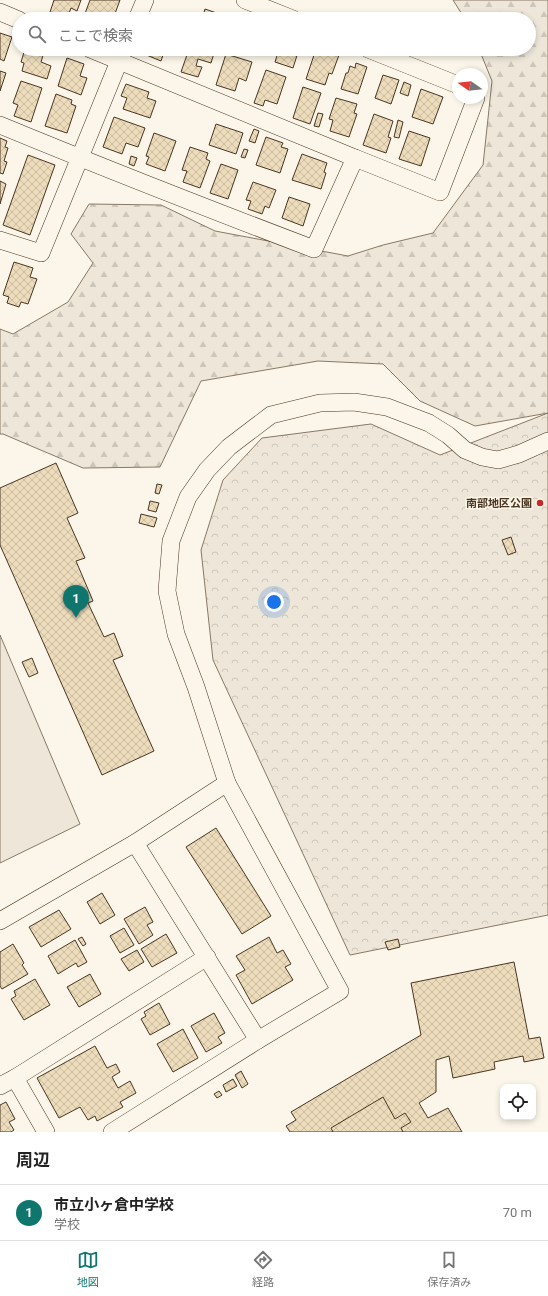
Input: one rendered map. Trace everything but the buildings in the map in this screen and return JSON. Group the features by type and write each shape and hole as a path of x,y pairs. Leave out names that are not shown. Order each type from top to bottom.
{"street":[{"path":"140,12 145,0"},
{"path":"245,0 275,12"},
{"path":"0,12 12,17"},
{"path":"0,240 41,253 121,56"},
{"path":"123,56 355,158 440,192 474,104"},
{"path":"386,56 452,83"},
{"path":"0,125 79,158 314,249 355,158"},
{"path":"112,1132 258,1040 340,991 227,783 196,687 176,634 167,591 171,542 188,497 207,470 228,447 271,415 320,403 354,402 387,407 429,424 448,435 465,450 482,457 498,460 519,454 548,441"},
{"path":"0,921 135,843 227,783"},
{"path":"135,843 258,1040"},
{"path":"46,1132 7,1082 207,957"}],"green space":[{"path":"453,0 548,0 548,413 475,426 420,401 383,364 318,361 201,381 160,467 83,468 0,434 0,329 13,334 68,302 93,263 71,234 89,204 161,205 215,231 348,256 383,245 433,233 483,165 492,81 482,56 536,56 536,12 461,12"},
{"name":"南部地区公園","path":"548,413 548,915 350,955 213,660 201,550 223,480 262,438 371,424 440,455"},
{"path":"0,635 80,824 0,863"}],"place":[{"name":"南部地区公園","path":"540,503"},
{"name":"市立小ヶ倉中学校","path":"76,618"}]}
